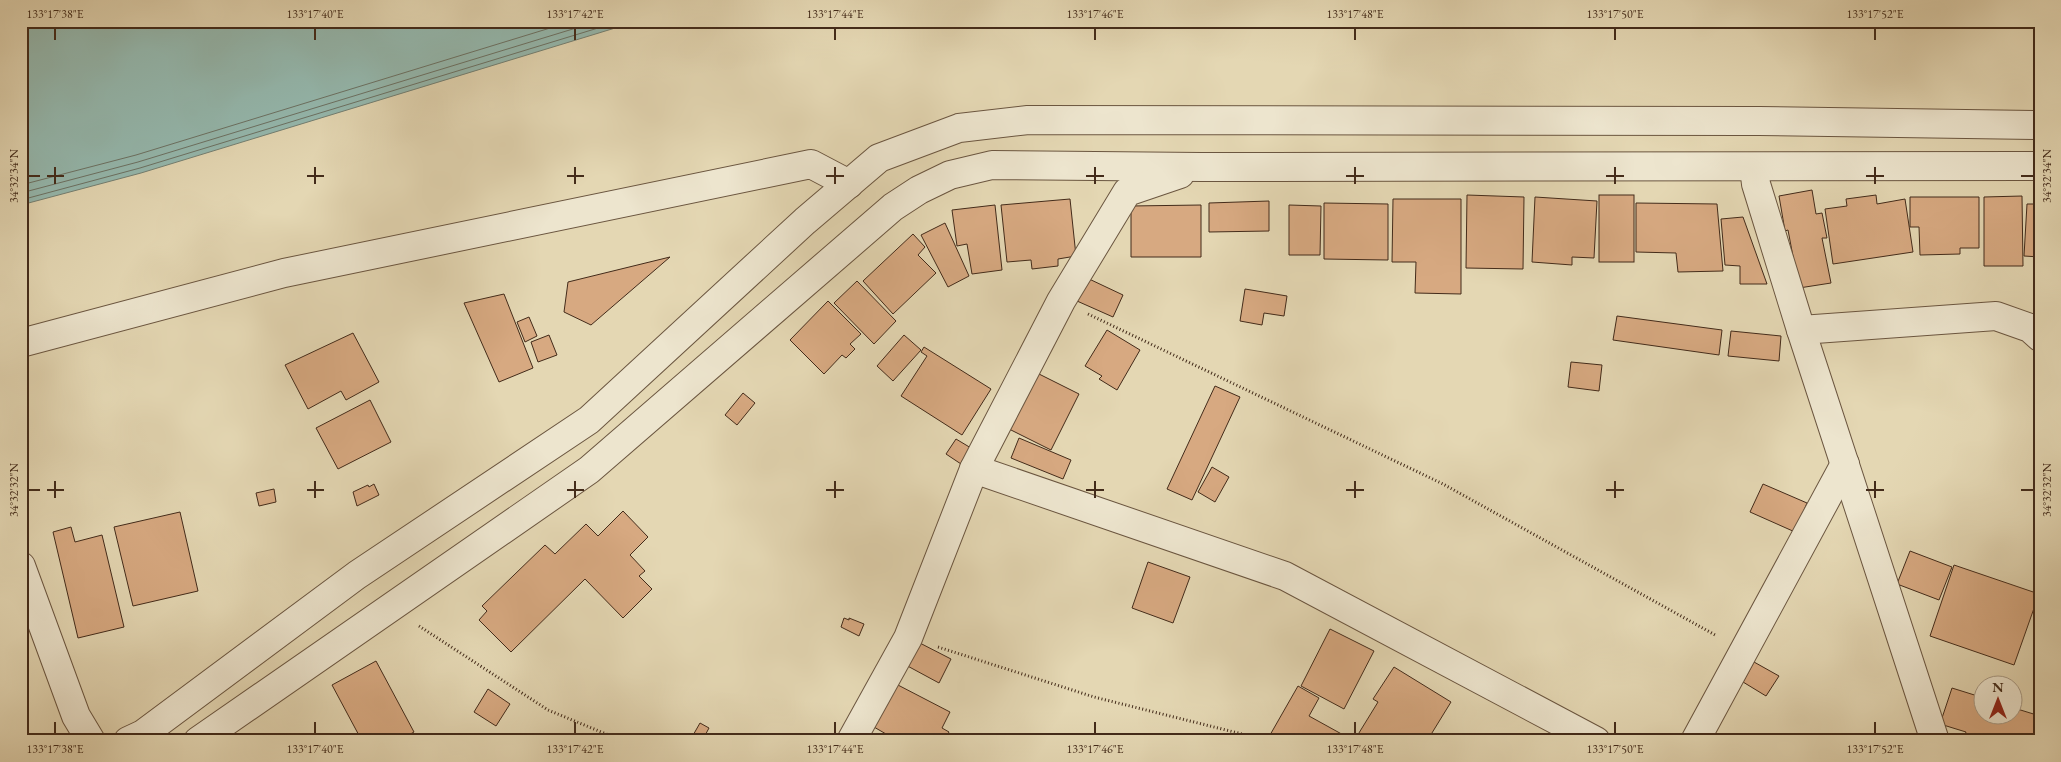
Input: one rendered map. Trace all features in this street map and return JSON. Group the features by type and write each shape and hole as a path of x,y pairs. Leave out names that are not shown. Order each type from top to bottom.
{"street":[{"path":"128,741 143,734 357,575 589,420 798,228 879,158 959,128 1028,120 1739,121 2040,125"},
{"path":"21,343 284,273 811,164 848,184"},
{"path":"198,741 589,470 893,207 919,190 950,175 992,165 1201,168 2040,166"},
{"path":"851,741 908,638 974,469 1061,301 1127,192 1201,168"},
{"path":"1754,168 1756,184 1801,330 1935,741"},
{"path":"1801,330 1996,316 2030,328 2040,336"},
{"path":"1694,741 1845,464"},
{"path":"974,469 1285,576 1596,741"},
{"path":"21,566 76,716 91,741"}],"path":[{"path":"1061,301 1443,484 1744,650"},
{"path":"390,608 548,710 623,741"},
{"path":"908,638 1094,697 1270,741"}],"water":[{"path":"21,21 638,21 141,173 21,205"}],"building":[{"path":"1812,190 1816,214 1822,213 1827,238 1822,238 1831,283 1799,288 1788,230 1785,231 1779,196"},
{"path":"1467,195 1524,197 1523,269 1466,268"},
{"path":"1599,195 1634,195 1634,262 1599,262"},
{"path":"1876,195 1877,204 1905,199 1913,252 1833,264 1825,209 1847,206 1846,199"},
{"path":"2022,196 2023,266 1984,266 1984,197"},
{"path":"1535,197 1597,201 1594,258 1572,257 1572,265 1532,262"},
{"path":"1910,197 1979,197 1979,248 1960,248 1960,254 1920,255 1919,227 1910,227"},
{"path":"1070,199 1076,256 1058,259 1058,266 1032,269 1031,260 1007,262 1001,205"},
{"path":"1393,199 1461,199 1461,294 1415,293 1416,262 1392,262"},
{"path":"1269,201 1269,231 1209,232 1209,203"},
{"path":"1324,203 1388,204 1388,260 1324,259"},
{"path":"1636,203 1717,204 1723,271 1678,272 1676,253 1636,252"},
{"path":"2027,204 2040,204 2040,257 2024,256"},
{"path":"995,205 1002,270 972,274 967,244 957,246 952,210"},
{"path":"1201,205 1201,257 1131,257 1131,206"},
{"path":"1289,205 1321,206 1320,255 1289,255"},
{"path":"1743,217 1767,284 1740,284 1740,266 1725,265 1721,219"},
{"path":"945,223 969,276 948,287 921,235"},
{"path":"913,234 925,247 918,255 936,273 893,314 863,281"},
{"path":"670,257 591,325 564,312 568,282"},
{"path":"1087,278 1123,295 1113,317 1077,301"},
{"path":"857,281 896,321 874,344 834,303"},
{"path":"1245,289 1287,296 1284,316 1264,313 1262,325 1240,321"},
{"path":"504,294 533,368 499,382 464,303"},
{"path":"828,301 861,334 850,344 855,349 846,358 842,355 824,374 790,340"},
{"path":"1617,316 1722,330 1719,355 1613,340"},
{"path":"529,317 537,336 525,342 517,322"},
{"path":"1107,330 1140,350 1117,390 1099,379 1102,376 1085,366"},
{"path":"1731,331 1781,336 1779,361 1728,356"},
{"path":"353,333 379,382 346,400 341,391 308,409 285,365"},
{"path":"549,335 557,355 538,362 531,342"},
{"path":"904,335 921,350 893,381 877,366"},
{"path":"924,347 991,389 962,435 901,396 927,356 921,352"},
{"path":"1571,362 1602,365 1599,391 1568,387"},
{"path":"1031,370 1079,394 1051,450 1003,426"},
{"path":"1215,386 1240,397 1192,500 1167,489"},
{"path":"743,393 755,403 737,425 725,415"},
{"path":"370,400 391,442 338,469 316,428"},
{"path":"1019,438 1071,460 1063,479 1011,458"},
{"path":"956,439 971,448 961,464 946,454"},
{"path":"1212,467 1229,477 1215,502 1198,492"},
{"path":"374,484 379,495 357,506 353,492"},
{"path":"1763,484 1807,503 1795,532 1750,512"},
{"path":"274,489 276,502 259,506 256,493"},
{"path":"623,511 648,537 630,555 645,571 639,576 652,589 623,618 585,579 511,652 479,620 487,611 482,606 545,545 555,554 586,524 598,536"},
{"path":"180,512 198,591 133,606 114,527"},
{"path":"71,527 75,542 102,535 124,627 78,638 53,532"},
{"path":"1910,551 1952,567 1939,600 1897,584"},
{"path":"1148,562 1190,577 1173,623 1132,608"},
{"path":"1954,565 2039,594 2014,665 1930,636"},
{"path":"844,618 864,624 859,636 841,627"},
{"path":"1330,629 1374,651 1344,709 1301,686"},
{"path":"914,640 951,659 939,683 902,663"},
{"path":"376,661 414,732 398,741 362,741 332,685"},
{"path":"1754,662 1779,676 1766,696 1743,682"},
{"path":"1394,667 1451,702 1427,741 1420,739 1419,741 1354,741 1378,702 1373,699"},
{"path":"896,684 950,712 942,728 949,732 944,741 898,741 874,727"},
{"path":"1298,686 1319,698 1309,716 1347,737 1345,741 1281,741 1270,735"},
{"path":"1952,688 1974,695 1974,724 2024,724 2024,711 2040,716 2040,741 1963,741 1966,732 1940,724"},
{"path":"488,689 510,704 496,726 474,712"},
{"path":"700,723 709,728 702,741 692,737"}]}
